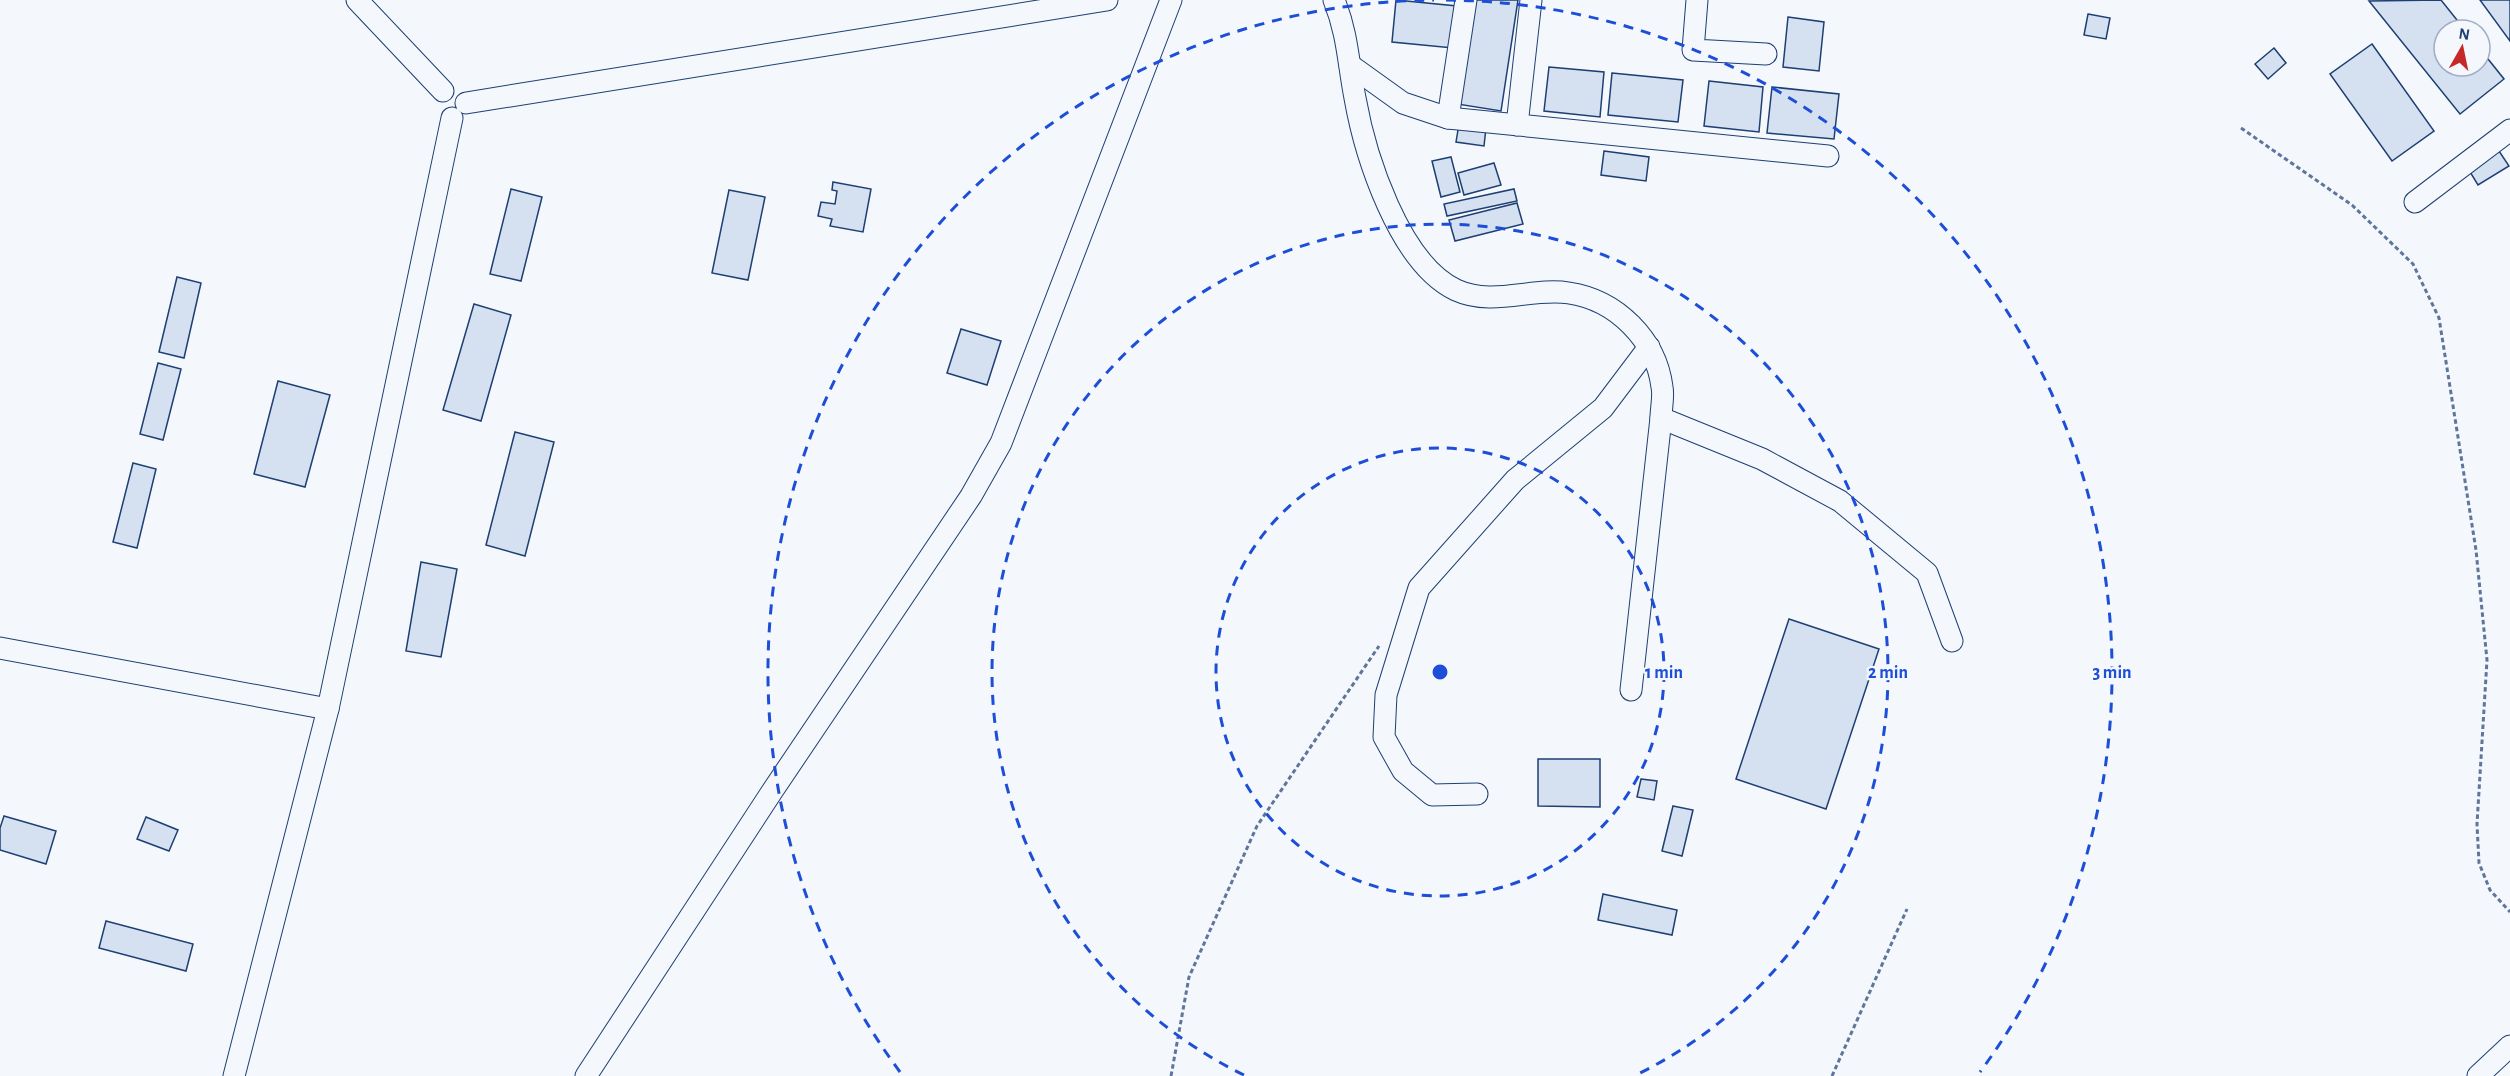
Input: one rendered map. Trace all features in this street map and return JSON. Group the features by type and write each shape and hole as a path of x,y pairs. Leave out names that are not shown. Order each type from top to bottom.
{"street":[{"path":"357,0 443,91"},
{"path":"466,103 1107,0"},
{"path":"586,1076 772,790 971,496 1001,443 1171,0"},
{"path":"1334,0 1345,27 1355,98 1369,157 1386,202 1406,241 1433,272 1456,290 1491,298 1569,292 1590,299 1630,320 1649,347 1662,386 1661,418 1631,690"},
{"path":"1448,118 1466,0"},
{"path":"1517,125 1531,0"},
{"path":"1697,0 1693,50 1766,54"},
{"path":"1350,65 1403,103 1448,118 1828,156"},
{"path":"234,1076 328,709 452,118 465,110 466,103 458,90 450,88 443,91 436,104 438,111 452,118"},
{"path":"2415,202 2510,130"},
{"path":"1477,794 1432,795 1403,771 1384,737 1386,696 1419,588 1515,480 1603,408 1649,347"},
{"path":"1661,418 1762,459 1840,501 1927,573 1952,641"},
{"path":"0,648 328,709"},
{"path":"2478,1076 2510,1046"}],"path":[{"path":"2241,128 2352,205 2413,264 2439,318 2476,550 2487,660 2477,824 2479,863 2490,890 2510,912"},
{"path":"1171,1076 1189,977 1257,826 1380,644"},
{"path":"1832,1076 1907,909"}],"building":[{"path":"1396,0 1457,6 1453,48 1392,42"},
{"path":"1473,0 1518,0 1501,111 1457,104"},
{"path":"2441,0 2455,18 2432,18 2432,78 2492,78 2492,64 2504,79 2460,114 2369,1"},
{"path":"2480,0 2510,0 2510,41"},
{"path":"2088,14 2110,18 2106,39 2084,35"},
{"path":"1788,17 1824,22 1819,71 1783,67"},
{"path":"2372,44 2434,131 2392,161 2330,74"},
{"path":"2274,48 2286,63 2268,79 2255,64"},
{"path":"1549,67 1604,72 1600,117 1544,111"},
{"path":"1612,73 1683,80 1678,122 1608,115"},
{"path":"1709,81 1763,87 1759,132 1704,126"},
{"path":"1772,87 1839,94 1834,139 1767,133"},
{"path":"1459,124 1486,128 1484,146 1456,142"},
{"path":"2497,148 2509,166 2478,185 2467,167"},
{"path":"1604,151 1649,157 1646,181 1601,175"},
{"path":"1451,157 1460,192 1441,197 1432,161"},
{"path":"1494,163 1501,185 1464,195 1458,173"},
{"path":"833,182 871,189 863,232 830,226 832,219 818,216 821,202 835,204 837,191 832,190"},
{"path":"511,189 542,197 521,281 490,274"},
{"path":"1514,189 1517,201 1447,216 1444,204"},
{"path":"729,190 765,197 748,280 712,273"},
{"path":"1517,203 1523,224 1455,241 1449,220"},
{"path":"177,277 201,283 184,358 159,352"},
{"path":"474,304 511,315 481,421 443,410"},
{"path":"961,329 1001,341 987,385 947,373"},
{"path":"158,363 181,369 163,440 140,434"},
{"path":"278,381 330,395 305,487 254,474"},
{"path":"515,432 554,442 525,556 486,545"},
{"path":"133,463 156,469 137,548 113,542"},
{"path":"421,562 457,569 441,657 406,651"},
{"path":"1789,619 1879,649 1826,809 1736,779"},
{"path":"1538,759 1600,759 1600,807 1538,806"},
{"path":"1641,779 1657,781 1654,800 1637,797"},
{"path":"1673,806 1693,810 1682,856 1662,851"},
{"path":"4,816 56,831 46,864 0,850 0,828"},
{"path":"146,817 178,830 169,851 137,839"},
{"path":"1603,894 1677,910 1672,935 1598,920"},
{"path":"106,921 193,944 186,971 99,948"}]}
